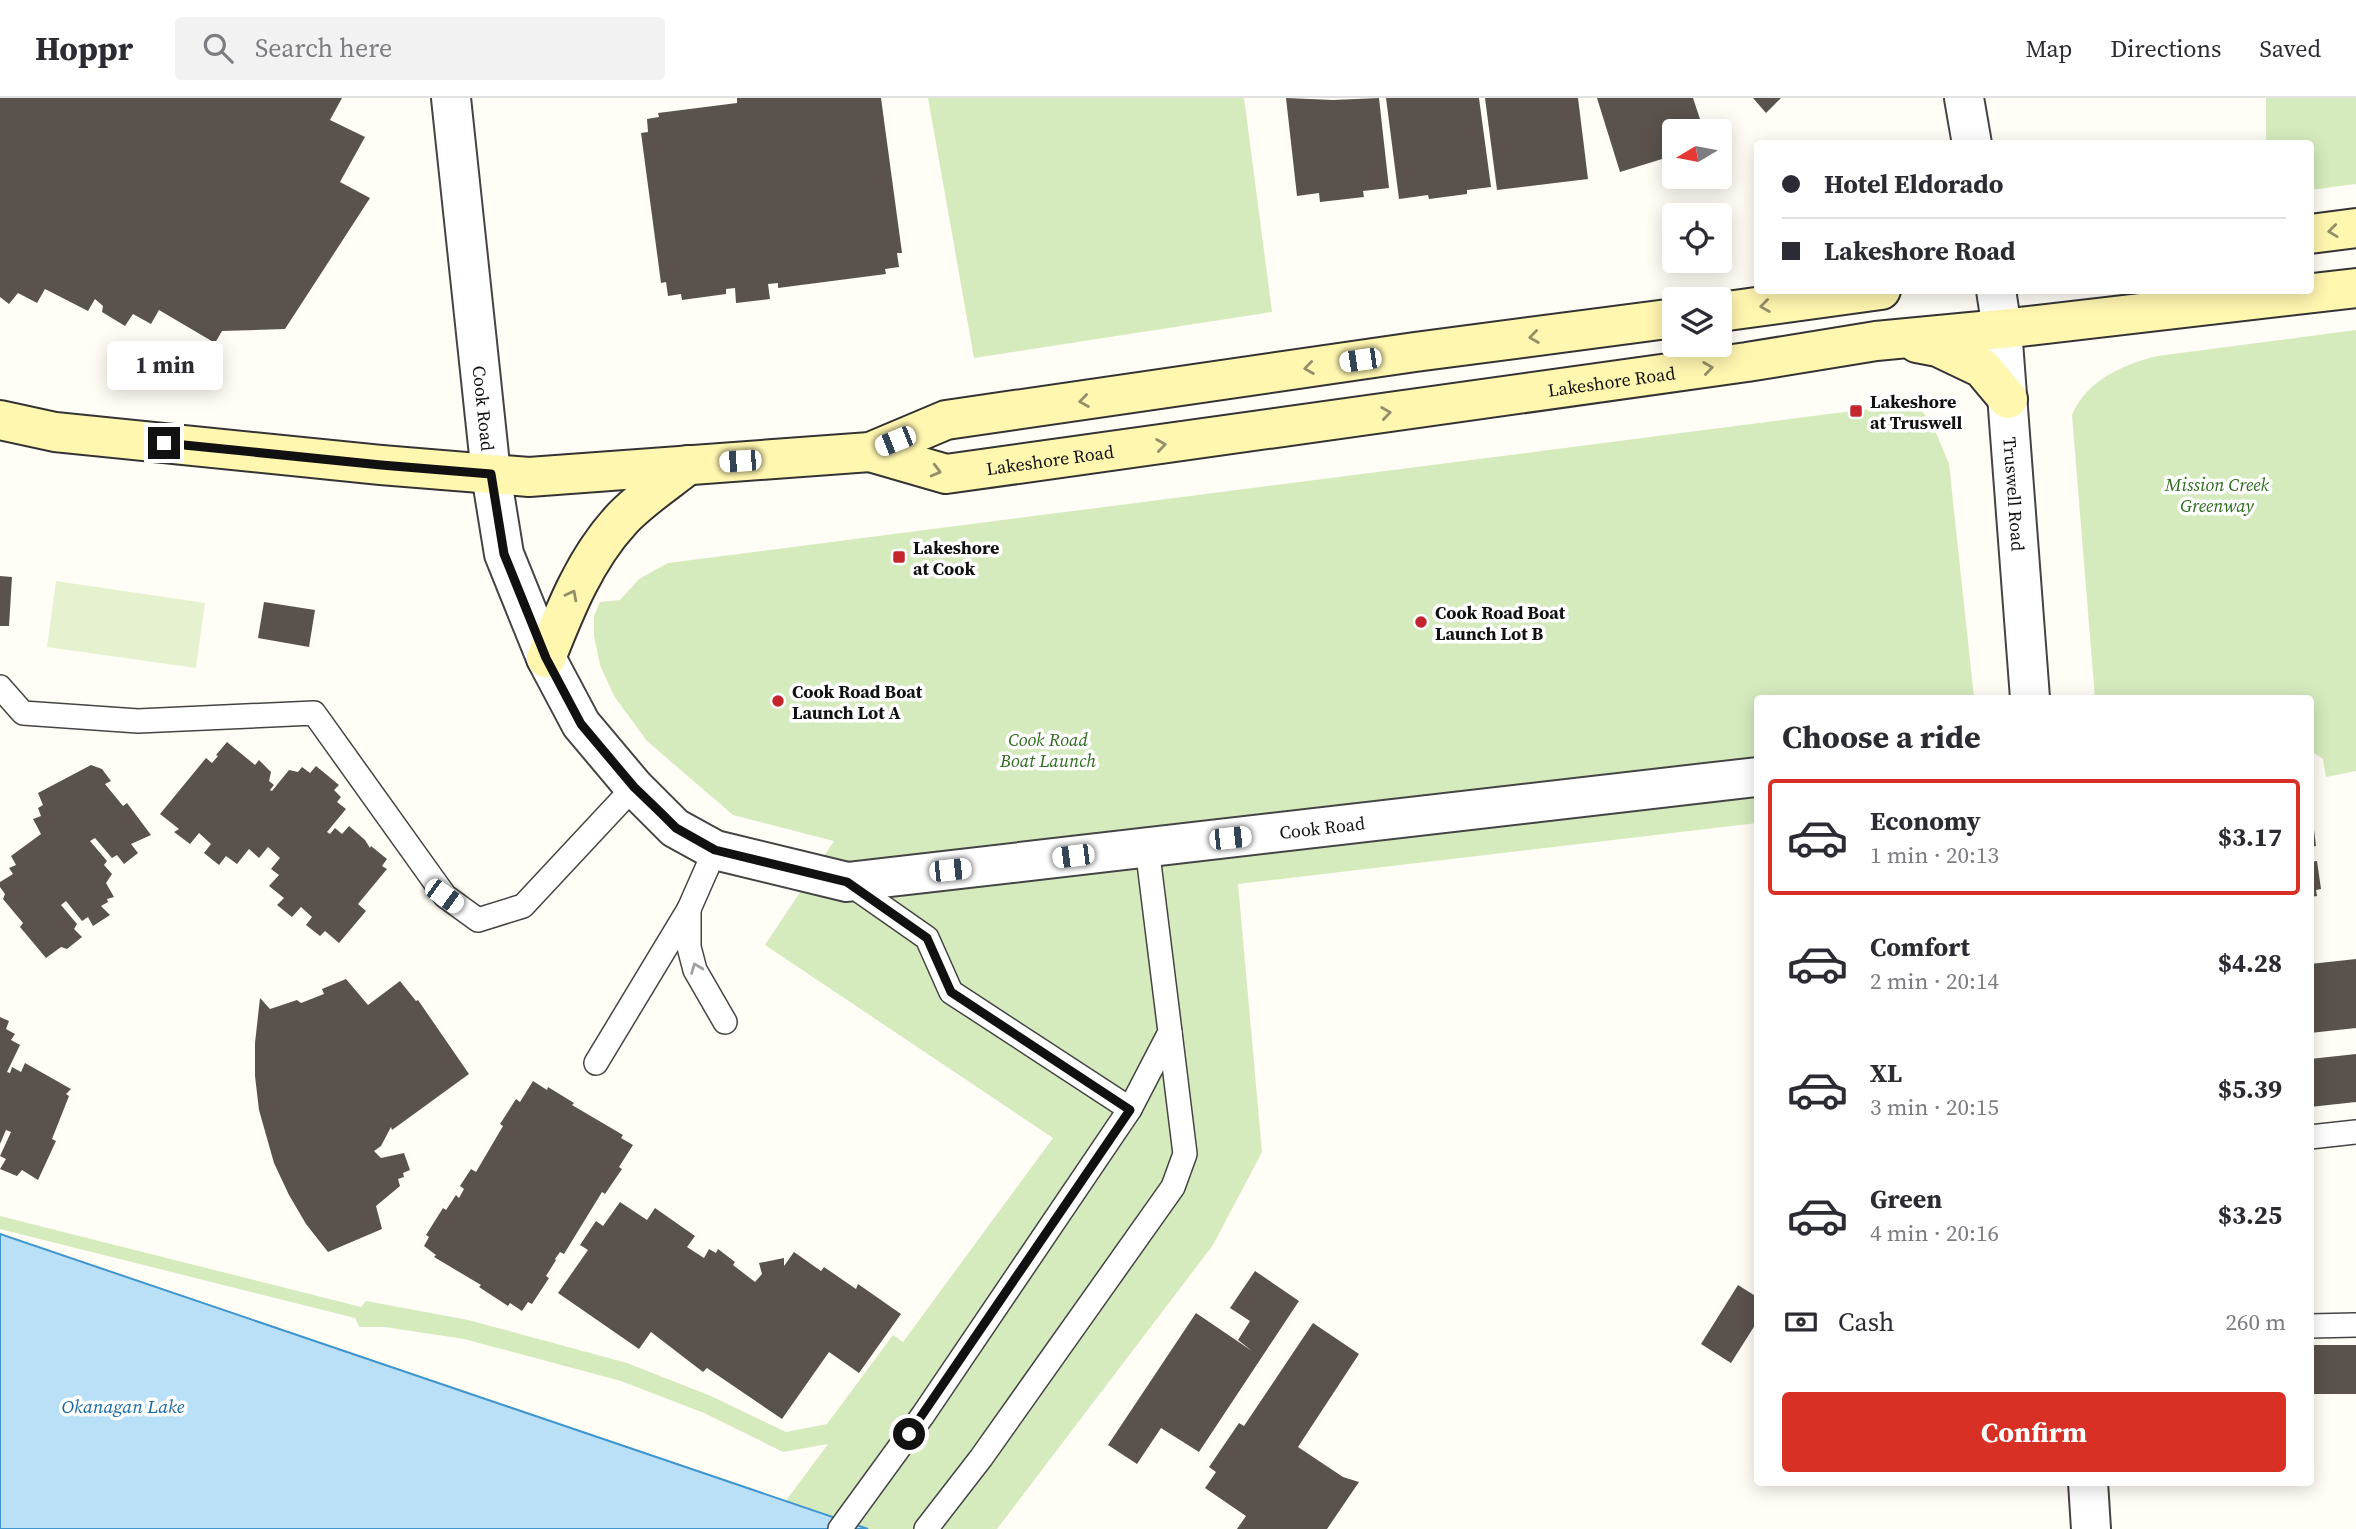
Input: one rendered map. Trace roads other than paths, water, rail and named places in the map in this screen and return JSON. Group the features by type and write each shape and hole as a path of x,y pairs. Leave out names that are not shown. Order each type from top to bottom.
{"main road":[{"path":"2314,233 2356,228"},
{"name":"Lakeshore Road","path":"2314,294 2356,288"},
{"path":"1732,310 1852,294"},
{"name":"Lakeshore Road","path":"870,452 946,474 1898,339 2313,294"},
{"name":"Lakeshore Road","path":"0,420 55,432 528,477 870,452 946,421 1662,320"},
{"path":"1579,331 1584,385"},
{"path":"1898,339 1938,347 1982,368 2008,399"},
{"path":"546,658 568,602 586,568 614,529 621,520 688,465"}],"street":[{"name":"Cook Road","path":"452,98 491,474 504,554 546,658 581,724 634,787 676,828 715,850 847,882 1754,777"},
{"path":"1964,98 1971,140"},
{"name":"Truswell Road","path":"1997,294 2008,399 2030,695"},
{"path":"2088,1486 2091,1529"}],"lane":[{"path":"0,687 23,713 138,721 314,713 444,896 478,920 523,906 634,787"},
{"path":"926,1529 981,1458 1173,1187 1185,1154 1147,847"},
{"path":"596,1063 689,909 715,850"},
{"path":"847,882 927,938 951,992 1130,1110"},
{"path":"689,909 689,947 695,970 725,1021"},
{"path":"841,1529 923,1415 1130,1110 1170,1032"},
{"path":"2314,1136 2356,1132"},
{"path":"2314,1325 2356,1325"}],"water":[{"name":"Okanagan Lake","path":"0,1234 868,1529 0,1529"}],"place":[{"name":"Lakeshore at Truswell","path":"1856,411"},
{"name":"Lakeshore at Cook","path":"899,557"},
{"name":"Cook Road Boat Launch Lot B","path":"1421,622"},
{"name":"Cook Road Boat Launch Lot A","path":"778,701"}],"park label":[{"name":"Mission Creek Greenway","path":"2217,494"},
{"name":"Cook Road Boat Launch","path":"1048,749"}]}
